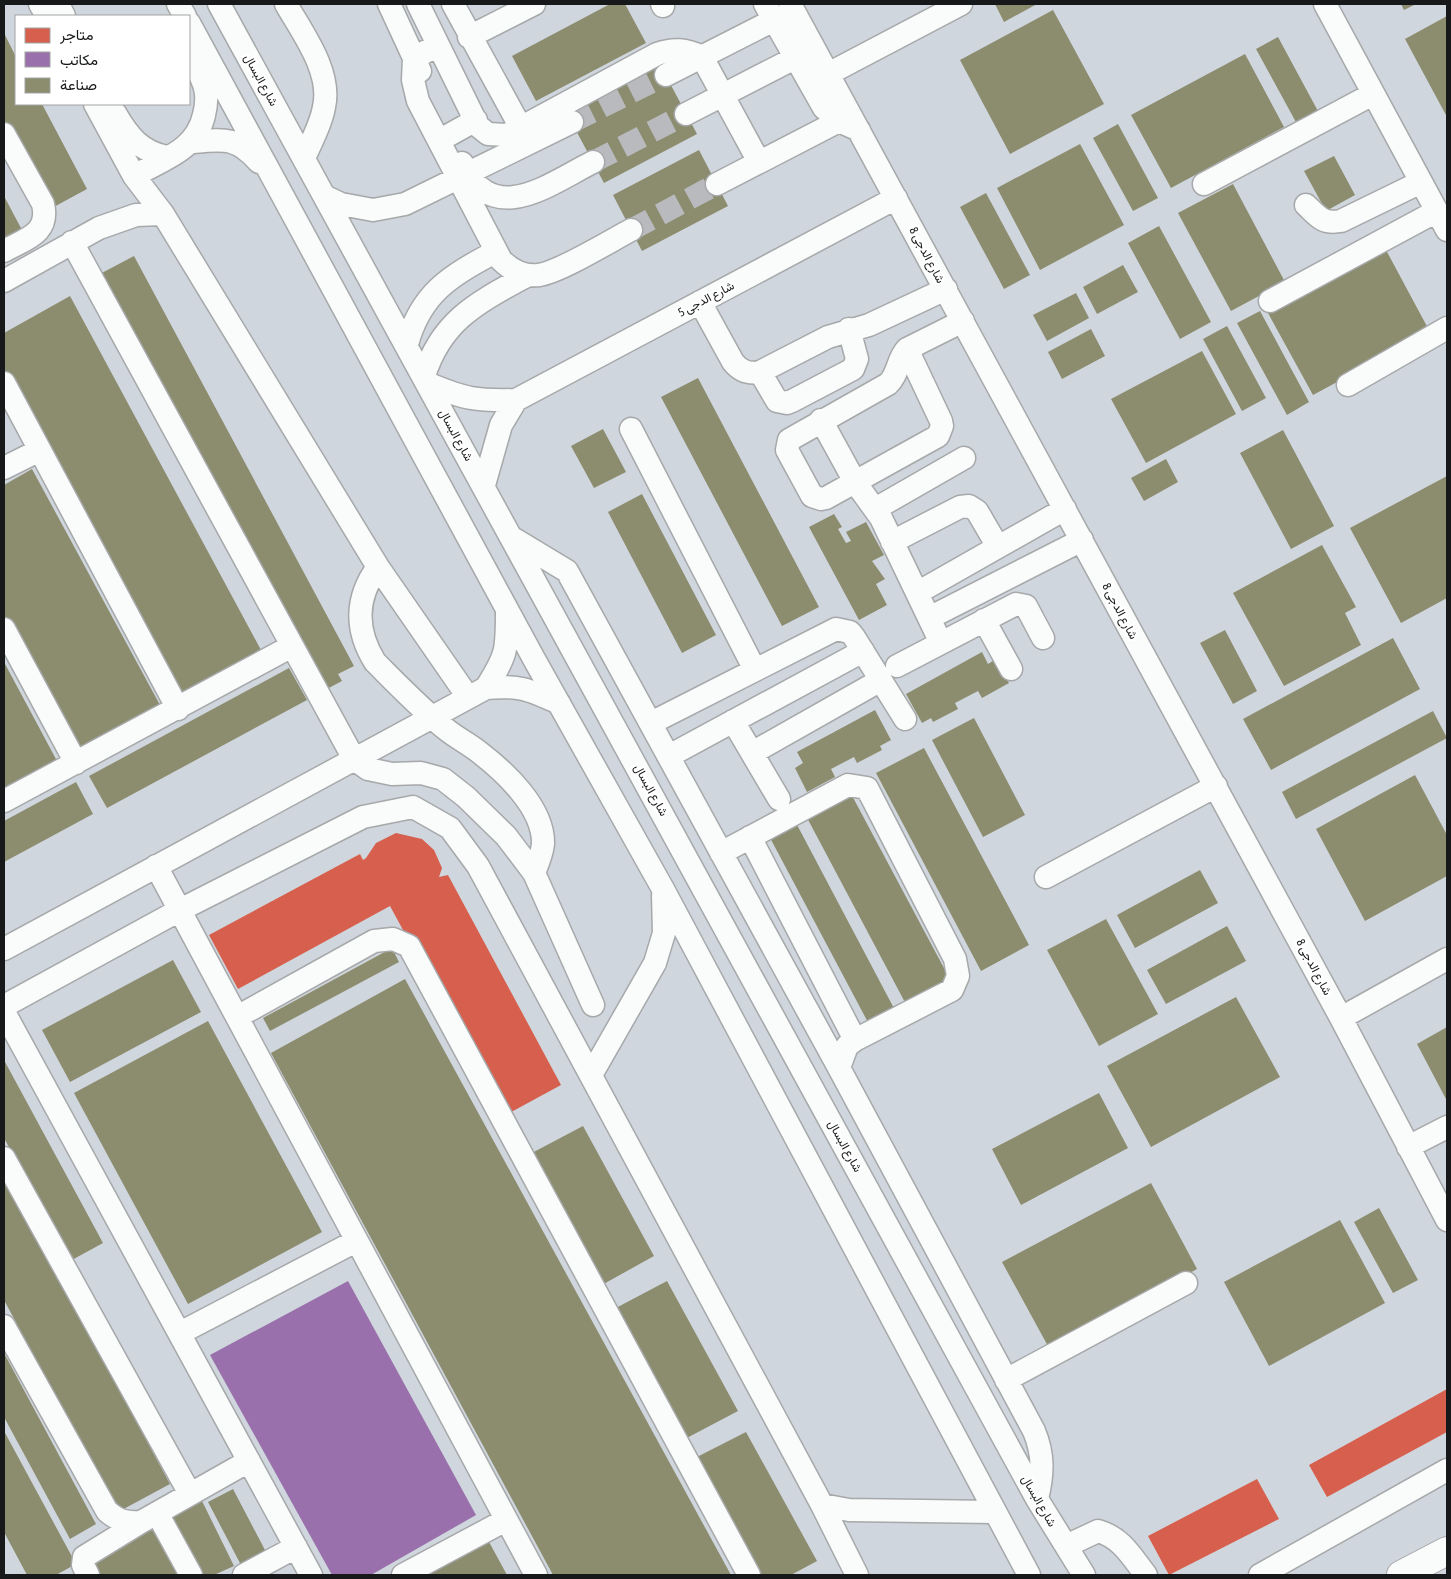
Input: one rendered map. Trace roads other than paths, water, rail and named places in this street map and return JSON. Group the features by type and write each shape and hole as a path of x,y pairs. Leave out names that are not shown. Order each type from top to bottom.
{"main road":[{"path":"1401,1575 1447,1551"}],"street":[{"path":"40,4 46,15"},
{"path":"178,4 184,15"},
{"name":"شارع البسال","path":"220,4 1037,1499 1084,1575"},
{"path":"286,4 316,60 325,83 324,108 304,158"},
{"path":"388,4 449,135 462,176 494,252 508,268 528,275"},
{"path":"418,4 476,120 483,130 494,136 507,134 524,135 572,122"},
{"path":"454,4 469,37 524,135"},
{"path":"469,37 534,4"},
{"name":"شارع الدجى 8","path":"790,4 1216,786 1447,1220"},
{"path":"828,74 961,4"},
{"path":"1270,301 1442,221 1325,4"},
{"path":"666,75 702,57 770,12 818,101 839,121 859,130"},
{"path":"190,25 507,609 663,889 1029,1575"},
{"path":"414,58 438,45"},
{"path":"326,197 357,208 390,208 423,196 462,176 524,135 657,54 675,50 684,50 702,57 759,162"},
{"path":"134,176 193,142 202,126 206,106 205,89 190,55"},
{"path":"414,58 413,80 418,101 462,176 486,193 500,198 514,199 528,196 593,162"},
{"path":"686,114 795,58"},
{"path":"1204,184 1373,94"},
{"path":"96,105 134,176 162,214 378,568 477,692"},
{"path":"111,105 132,139 150,154 167,158"},
{"path":"449,135 476,120"},
{"path":"717,184 839,121"},
{"path":"4,134 10,158 43,204 45,214 44,224 36,233 4,251"},
{"path":"193,142 233,142 246,148 272,176"},
{"path":"1306,205 1323,221 1330,223 1341,221 1421,182"},
{"name":"شارع الدجى 5","path":"426,380 462,398 482,401 516,400 896,198"},
{"path":"4,281 72,242 115,221 136,215 162,214"},
{"path":"426,380 436,346 455,321 480,302 528,275 549,273 631,230"},
{"path":"72,242 354,759 368,769 392,774 421,773 443,779 466,797 506,836 534,873 593,1006"},
{"path":"407,344 418,314 437,288 456,273 494,252"},
{"path":"700,302 738,368 753,374 828,337 896,315 946,289"},
{"path":"907,349 941,421 941,431 934,440 855,482 821,499 812,496 787,450 787,445 793,436 891,381 900,358 907,349 963,321"},
{"path":"1348,385 1447,328"},
{"path":"760,372 777,401 787,403 792,401 853,369 857,359 849,329"},
{"path":"4,383 38,451 178,709"},
{"path":"484,485 501,425 516,400"},
{"path":"821,420 855,482 875,508 941,643"},
{"path":"631,429 747,674 755,709"},
{"path":"4,468 38,451"},
{"path":"875,508 964,458"},
{"path":"892,542 960,507 969,506 977,511 998,548"},
{"path":"917,593 1065,509"},
{"path":"514,539 567,571 839,1068 1040,1446 1043,1462 1037,1499"},
{"path":"929,618 1082,540"},
{"path":"378,568 369,579 362,600 359,622 362,636 375,662 433,717 509,778 527,799 538,820 543,842 540,858 534,873"},
{"path":"752,754 941,643 1016,604 1023,604 1043,638"},
{"path":"477,692 503,661 507,642 507,609"},
{"path":"984,620 1011,669"},
{"path":"4,629 76,763"},
{"path":"651,723 836,629 850,632 863,651 889,673 905,719"},
{"path":"4,802 292,646"},
{"path":"669,756 863,651"},
{"path":"4,949 477,692 513,686 528,689 559,703"},
{"path":"734,721 779,799"},
{"path":"721,852 848,785 867,788 955,959 958,976 952,990 855,1040 847,1046 839,1068"},
{"path":"1046,877 1216,786"},
{"path":"4,1006 178,911 363,817 386,810 413,807 450,828 478,866 822,1505 857,1575"},
{"path":"750,837 855,1040"},
{"path":"156,866 178,911 237,1017 536,1575"},
{"path":"591,1075 655,962 664,933 663,889"},
{"path":"237,1017 374,941 393,939 408,946 749,1575"},
{"path":"1341,1018 1447,959"},
{"path":"4,1012 311,1575"},
{"path":"1408,1148 1447,1127"},
{"path":"4,1158 190,1494"},
{"path":"180,1333 356,1241"},
{"path":"1006,1380 1186,1283"},
{"path":"4,1326 107,1511 117,1520 128,1523 149,1517"},
{"path":"88,1575 83,1565 84,1557 149,1517 249,1461"},
{"path":"1260,1575 1447,1470"},
{"path":"822,1505 849,1510 994,1512"},
{"path":"149,1517 191,1575"},
{"path":"403,1575 506,1520"},
{"path":"1066,1546 1098,1531 1111,1535 1121,1542 1146,1575"},
{"path":"244,1575 296,1547"}],"tunnel":[{"path":"572,122 666,75"},
{"path":"593,162 686,114"},
{"path":"631,230 717,184"}]}
